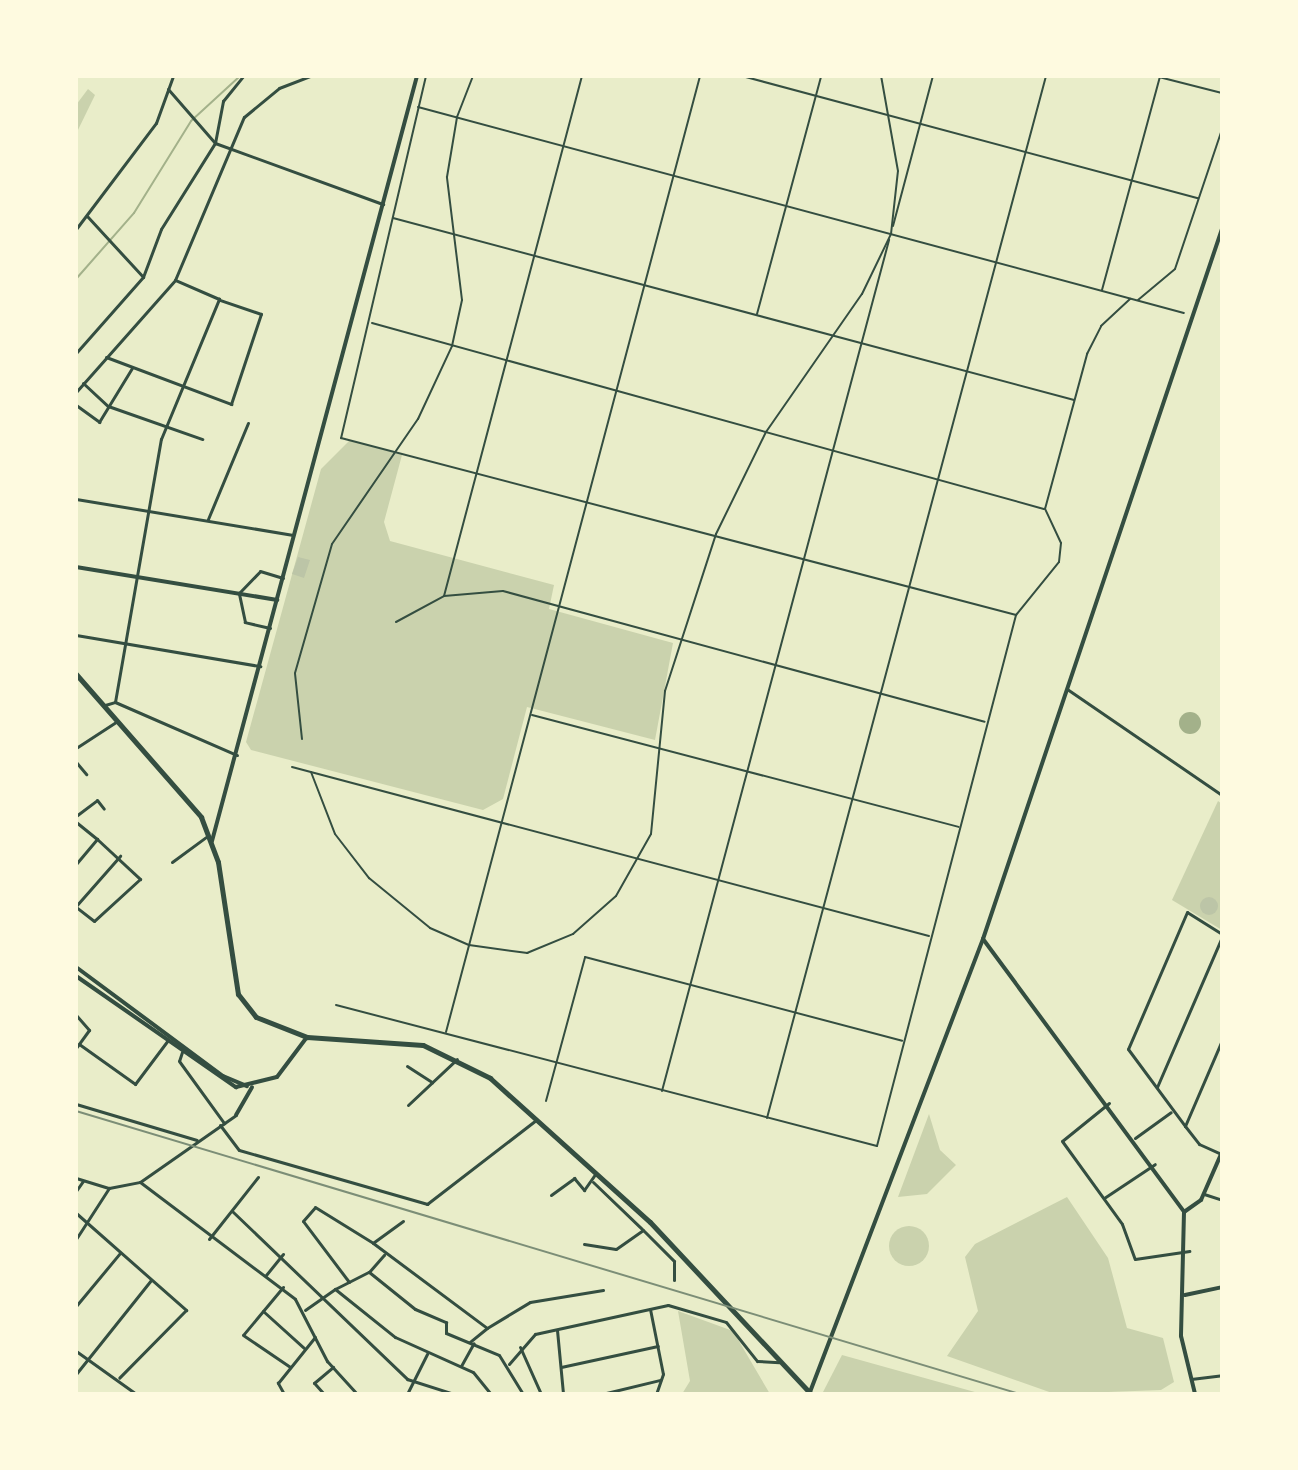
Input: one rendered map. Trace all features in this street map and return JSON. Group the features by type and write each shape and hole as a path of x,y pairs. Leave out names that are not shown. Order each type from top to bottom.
{"main road":[{"path":"76,674 179,787 209,834 238,994 256,1017 307,1037 397,1041 457,1059 537,1119 596,1173 782,1360 810,1393"}],"street":[{"path":"76,229 156,123 173,76"},
{"path":"76,353 143,277 161,229 215,143 223,101 243,76"},
{"path":"76,392 175,280 251,109 310,76"},
{"path":"212,841 417,76"},
{"path":"168,89 215,143 383,204"},
{"path":"87,216 143,277"},
{"path":"810,1393 983,939 1222,229"},
{"path":"106,357 231,404 261,314 175,280"},
{"path":"115,702 148,510 167,427 219,299"},
{"path":"76,405 99,422 133,367"},
{"path":"83,383 108,406 202,439"},
{"path":"208,519 248,423"},
{"path":"76,499 294,535"},
{"path":"76,567 277,600"},
{"path":"239,593 260,571 283,578"},
{"path":"239,593 245,622 270,628"},
{"path":"76,635 260,666"},
{"path":"1067,689 1222,795"},
{"path":"105,705 115,702 237,755"},
{"path":"76,748 119,720"},
{"path":"76,762 86,774"},
{"path":"76,816 97,800 104,809"},
{"path":"76,822 120,856 140,879 94,921 76,906 120,856"},
{"path":"172,862 209,834"},
{"path":"76,864 97,839"},
{"path":"1157,1087 1222,935 1187,912 1130,1046 1157,1087 1173,1111 1199,1144 1222,1153 1204,1194 1184,1212"},
{"path":"983,939 1155,1164 1184,1212 1189,1251 1181,1336 1195,1394"},
{"path":"76,967 223,1076 252,1087"},
{"path":"76,976 228,1085 252,1087 277,1077 307,1037"},
{"path":"76,1015 89,1026 77,1046 135,1084 168,1040"},
{"path":"1185,1126 1222,1040"},
{"path":"182,1052 179,1061 239,1150 427,1204 537,1119"},
{"path":"408,1105 457,1059"},
{"path":"407,1066 432,1082"},
{"path":"76,1178 109,1188 140,1182 236,1115 252,1087"},
{"path":"1109,1103 1062,1141 1104,1198 1137,1261 1189,1251"},
{"path":"76,1104 197,1140"},
{"path":"1135,1138 1173,1111"},
{"path":"1104,1198 1155,1164"},
{"path":"551,1195 574,1178 584,1190 593,1182 596,1173"},
{"path":"209,1239 258,1177"},
{"path":"76,1191 83,1181"},
{"path":"140,1182 209,1239 283,1287 304,1310 333,1367 355,1393"},
{"path":"593,1182 674,1261 674,1280"},
{"path":"76,1239 109,1188"},
{"path":"1204,1194 1222,1200"},
{"path":"350,1283 303,1221 315,1207 373,1243 384,1255 487,1328"},
{"path":"232,1211 283,1254 319,1299 414,1382 454,1394"},
{"path":"76,1213 186,1310 119,1378"},
{"path":"373,1243 403,1221"},
{"path":"584,1244 616,1249 643,1230"},
{"path":"76,1306 120,1253"},
{"path":"266,1275 283,1254"},
{"path":"304,1310 335,1289 369,1272 384,1255"},
{"path":"369,1272 415,1309 446,1322 446,1333 472,1343 509,1364 523,1394"},
{"path":"76,1374 151,1280"},
{"path":"283,1287 243,1335 290,1367"},
{"path":"1185,1295 1222,1287"},
{"path":"335,1289 427,1354 461,1366 491,1394"},
{"path":"461,1366 472,1343 487,1328 530,1302 603,1290"},
{"path":"509,1364 520,1347 535,1334 677,1306 719,1319 757,1361 782,1360"},
{"path":"650,1309 662,1379 656,1394"},
{"path":"263,1311 304,1349"},
{"path":"557,1330 563,1394"},
{"path":"284,1394 278,1383 317,1336"},
{"path":"561,1367 658,1346"},
{"path":"520,1347 541,1394"},
{"path":"76,1351 119,1378 136,1394"},
{"path":"407,1394 427,1354"},
{"path":"324,1394 314,1383 333,1367"},
{"path":"1191,1379 1222,1375"},
{"path":"602,1394 662,1379"},
{"path":"429,1394 431,1387"}],"lane":[{"path":"426,76 341,438 394,448 589,498 1016,615"},
{"path":"302,739 295,673 322,573 344,522 424,409 452,346 462,300 457,235 447,177 457,117 473,76"},
{"path":"444,596 582,76"},
{"path":"446,1033 589,498 671,175 700,76"},
{"path":"742,76 893,120 1198,198"},
{"path":"757,315 821,76"},
{"path":"311,772 335,834 369,878 430,928 469,945 527,953 573,934 616,896 642,860 661,787 660,746 678,639 716,534 766,432 832,336 891,234 898,171 893,120 881,76"},
{"path":"662,1091 721,881 831,450 933,76"},
{"path":"767,1119 1046,76"},
{"path":"1102,291 1158,76 1222,93"},
{"path":"418,107 1184,313"},
{"path":"1137,300 1175,269 1222,129"},
{"path":"393,218 1075,400"},
{"path":"336,1005 877,1146 1016,615 1059,562 1061,543 1045,509 1093,339 1130,299"},
{"path":"370,323 1045,509"},
{"path":"396,622 444,596 503,591 986,722"},
{"path":"531,714 960,828"},
{"path":"292,767 930,937"},
{"path":"546,1101 585,957 903,1042"}],"shaded area":[{"path":"88,89 95,95 76,134 76,105"},
{"path":"350,440 402,455 384,522 390,541 554,585 549,609 673,643 655,740 527,707 503,799 483,810 251,750 246,742 321,469"},
{"path":"1190,712 1198,715 1201,723 1198,731 1190,734 1182,731 1179,723 1182,715"},
{"path":"1218,801 1222,804 1222,930 1172,900"},
{"path":"929,1114 940,1150 956,1165 927,1194 898,1197"},
{"path":"1067,1197 1108,1258 1127,1328 1163,1338 1174,1382 1161,1390 1055,1394 947,1356 978,1311 965,1257 975,1244"},
{"path":"909,1226 923,1232 929,1246 923,1260 909,1266 895,1260 889,1246 895,1232"},
{"path":"678,1311 733,1331 770,1394 682,1394 690,1381"},
{"path":"842,1355 982,1394 822,1394"}],"building":[{"path":"298,557 310,560 304,578 292,574"},
{"path":"1205,897 1213,897 1218,906 1216,913 1205,915 1200,910 1200,902"}],"waterway":[{"path":"76,279 134,213 191,121 240,76"}],"railway":[{"path":"76,1111 1020,1394"}]}
